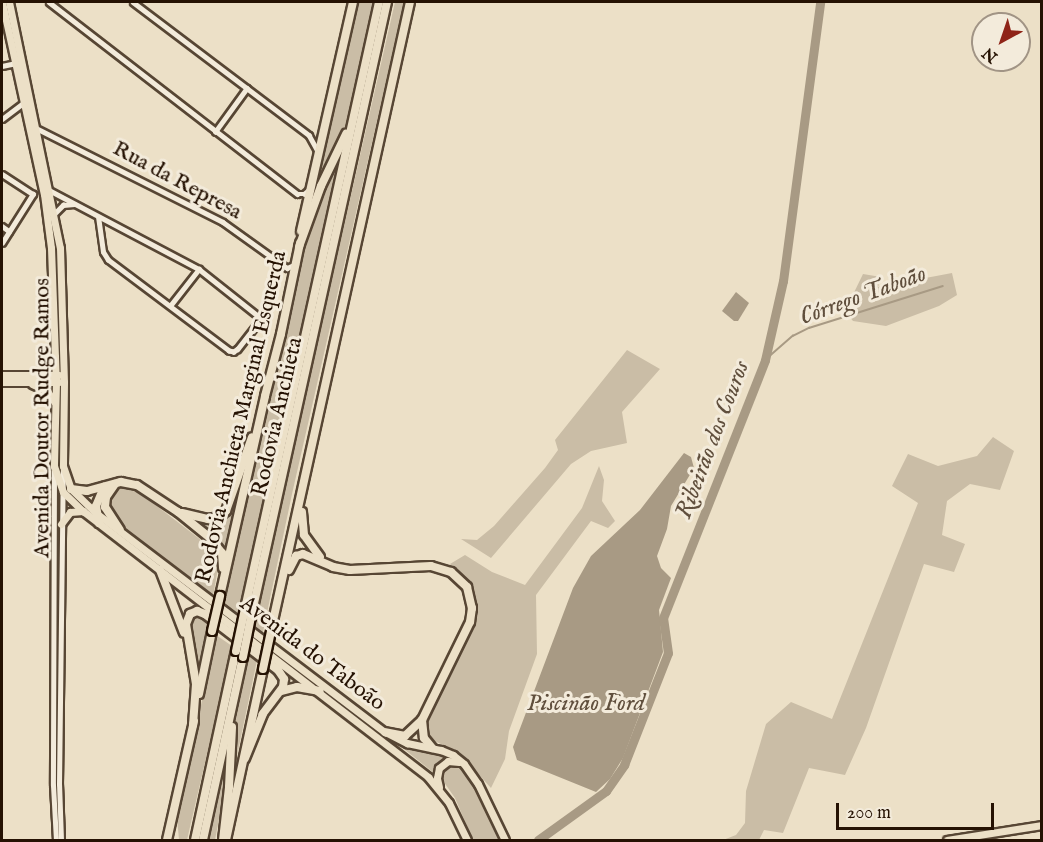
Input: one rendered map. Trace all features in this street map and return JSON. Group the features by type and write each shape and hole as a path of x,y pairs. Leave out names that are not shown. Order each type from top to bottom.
{"highway":[{"name":"Rodovia Anchieta Marginal Esquerda","path":"167,840 353,2"},
{"name":"Rodovia Anchieta","path":"248,615 379,2"},
{"name":"Rodovia Anchieta","path":"195,840 387,2"},
{"path":"224,840 245,759 271,630 411,2"},
{"path":"299,247 321,186 352,123"},
{"path":"178,512 212,519 228,508 265,396"},
{"path":"67,490 83,492 126,482 137,485 178,512 220,549 223,559 223,581"},
{"path":"115,484 106,497 105,507 120,530"},
{"path":"99,523 96,513 98,497 106,486"},
{"path":"301,498 304,535 325,563"},
{"path":"277,606 296,556 307,554 325,563 354,570 432,566 451,572 467,588 472,608 470,622 422,720 405,736 385,732"},
{"path":"160,570 188,644"},
{"path":"193,725 195,684 188,644 187,618 192,612 200,612 281,673 285,681 263,714 245,759"},
{"name":"Rodovia Anchieta","path":"202,840 235,694 239,654"},
{"path":"279,692 297,687 320,691"},
{"path":"224,840 235,694"},
{"path":"422,720 423,738 432,748"}],"main road":[{"name":"Avenida Doutor Rudge Ramos","path":"2,2 36,128 46,192 51,248 55,356 60,378 56,404 54,466"},
{"name":"Avenida Doutor Rudge Ramos","path":"9,2 23,103 54,214 60,248 63,466"},
{"path":"32,376 48,366 55,356"},
{"path":"2,375 60,378"},
{"path":"2,382 60,378"},
{"path":"21,381 43,388 56,404"},
{"name":"Avenida do Taboão","path":"54,466 67,490 83,511 320,691 413,765 441,791 457,816 467,840"},
{"name":"Avenida do Taboão","path":"63,466 67,490 385,732 407,743 453,755 464,764 490,806 505,840"},
{"path":"61,526 70,512 83,511"},
{"path":"441,791 437,778 439,768 448,760 464,764"},
{"path":"947,840 1041,826"},
{"path":"967,840 1041,826"}],"street":[{"path":"49,2 297,194 304,194 312,187"},
{"path":"133,2 309,135 318,153"},
{"path":"2,66 18,63"},
{"path":"215,132 247,88"},
{"path":"2,119 23,103"},
{"name":"Rua da Represa","path":"36,128 223,222 287,268 296,264"},
{"path":"2,174 33,194 46,192 74,204 200,268 257,315 259,322 236,351 229,351 106,256 98,217"},
{"path":"2,243 33,194"},
{"path":"54,214 63,205 74,204"},
{"path":"2,226 9,231"},
{"path":"170,306 200,268"},
{"name":"Avenida Doutor Rudge Ramos","path":"54,466 53,785 56,840"},
{"name":"Avenida Doutor Rudge Ramos","path":"61,840 61,526 67,490"},
{"path":"54,528 61,526"}],"shaded area":[{"path":"357,2 374,2 346,126 311,206"},
{"path":"395,2 404,2 292,494 234,770 233,734 277,521"},
{"path":"336,165 337,169 238,613 225,603 226,592 272,379 307,236 327,182"},
{"path":"952,273 957,295 939,306 886,326 853,321 845,311 863,274 881,277 878,287"},
{"path":"627,350 660,369 622,412 627,443 591,451 571,464 491,558 461,539 477,540 494,526 545,468 558,450 555,440"},
{"path":"993,437 1014,451 1000,490 970,484 947,501 942,535 965,544 954,572 924,564 866,728 845,775 809,768 783,833 764,830 759,840 723,840 736,835 745,823 746,791 766,724 791,702 832,719 918,503 892,486 908,454 938,466 977,456"},
{"path":"599,466 604,480 602,501 615,521 608,528 591,521 536,595 537,654 509,731 505,759 491,788 458,752 426,737 425,723 477,619 474,596 469,584 450,564 465,555 492,572 525,585 582,508"},
{"path":"123,488 140,493 214,550 219,563 213,596 119,524 109,511 108,501 113,491"},
{"path":"236,495 224,554 193,521 211,522 223,518 232,506"},
{"path":"197,614 209,625 197,678 190,619"},
{"path":"216,635 232,646 187,840 179,840 177,817"},
{"path":"394,741 435,750 452,757 440,760 434,773"},
{"path":"447,764 458,765 471,780 500,840 473,840 455,798 441,778 443,767"},
{"path":"224,765 224,793 215,840 207,840"}],"water":[{"path":"736,292 749,303 738,321 734,321 722,311"},
{"name":"Piscinão Ford","path":"684,453 691,457 694,468 671,506 667,529 657,556 661,568 671,578 659,610 663,652 623,758 610,779 596,792 517,760 513,747 573,588 591,556 640,510"}],"waterway":[{"name":"Ribeirão dos Couros","path":"538,840 606,791 624,765 668,653 663,618 765,360 783,281 820,2"},
{"name":"Córrego Taboão","path":"765,360 793,336 809,328 943,286"}]}
